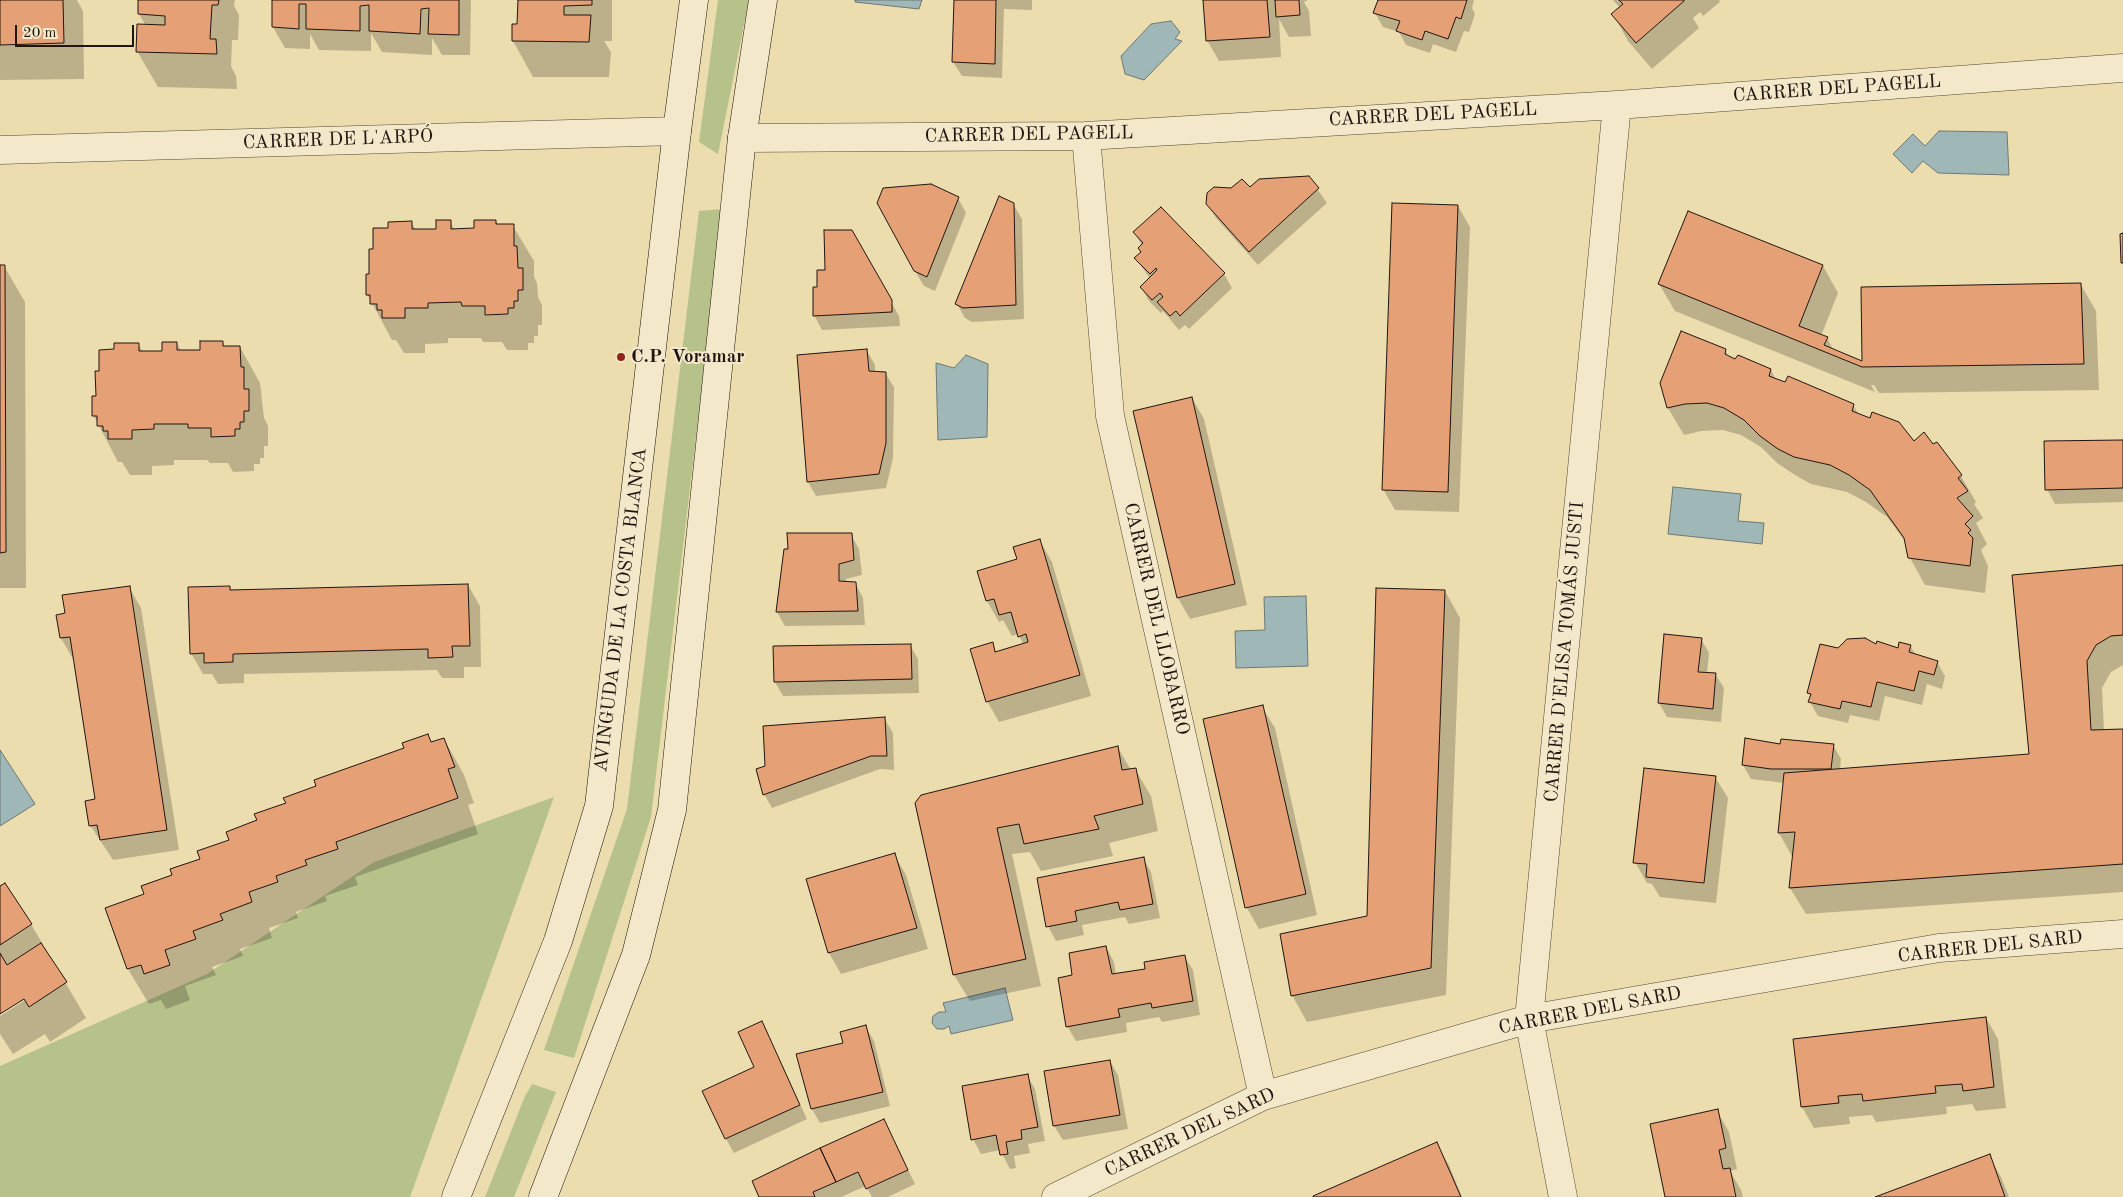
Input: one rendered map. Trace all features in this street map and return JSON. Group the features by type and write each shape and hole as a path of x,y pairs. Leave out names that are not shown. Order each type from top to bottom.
{"street":[{"name":"AVINGUDA DE LA COSTA BLANCA","path":"456,1197 558,941 598,806 694,0"},
{"path":"543,1197 636,955 672,810 742,138 763,0"},
{"name":"CARRER DEL PAGELL","path":"742,138 1086,136 1617,105 2123,68"},
{"name":"CARRER D'ELISA TOMÁS JUSTI","path":"1563,1197 1529,1020 1617,105"},
{"name":"CARRER DE L'ARPÓ","path":"0,150 677,131"},
{"name":"CARRER DEL LLOBARRO","path":"1086,136 1110,416 1263,1096"},
{"name":"CARRER DEL SARD","path":"1056,1197 1263,1096 1529,1020 1939,948 2123,934"}],"green space":[{"path":"718,0 749,0 718,154 699,142"},
{"path":"723,209 651,817 574,1058 544,1050 627,809 699,211"},
{"path":"554,797 410,1197 0,1197 0,1066 207,974 374,862"},
{"path":"532,1084 556,1092 514,1197 485,1197 525,1096"}],"water":[{"path":"855,0 922,0 919,9 855,2"},
{"path":"1171,21 1180,32 1175,39 1182,41 1144,80 1125,74 1121,56 1151,24"},
{"path":"1939,131 2007,132 2009,175 1938,173 1923,161 1912,173 1893,154 1913,134 1925,146"},
{"path":"966,355 988,364 987,437 938,440 936,363 954,368"},
{"path":"1673,487 1741,494 1738,521 1764,523 1762,544 1668,534"},
{"path":"1306,596 1308,666 1236,668 1235,631 1265,630 1264,597"},
{"path":"0,750 35,804 0,826"},
{"path":"1005,988 1013,1020 951,1034 949,1026 944,1029 937,1029 932,1023 933,1016 939,1012 946,1012 943,1003"}],"building":[{"path":"0,0 63,0 64,43 0,45"},
{"path":"138,0 219,0 218,5 212,5 210,39 216,39 217,54 136,52 137,24 165,25 165,16 138,14"},
{"path":"272,0 459,0 459,35 428,34 429,8 421,9 420,34 369,31 369,5 360,6 360,31 306,29 306,4 299,4 299,29 272,27"},
{"path":"518,0 592,0 592,5 564,6 564,15 591,15 589,42 512,41 512,24 517,24"},
{"path":"954,0 996,0 995,64 952,62"},
{"path":"1203,0 1267,0 1270,37 1206,41"},
{"path":"1275,0 1299,0 1300,15 1276,17"},
{"path":"1378,0 1467,0 1461,19 1456,17 1448,39 1425,31 1422,40 1396,31 1400,21 1373,13"},
{"path":"1619,0 1684,1 1636,43 1611,14 1623,4"},
{"path":"1309,176 1319,188 1249,252 1206,204 1207,193 1214,187 1231,188 1242,179 1250,187 1259,179"},
{"path":"931,184 959,197 927,277 914,271 877,203 883,188"},
{"path":"999,196 1014,203 1016,305 963,308 955,304"},
{"path":"1392,203 1458,205 1448,492 1382,490"},
{"path":"1161,207 1225,273 1180,316 1176,311 1170,316 1157,302 1163,297 1160,293 1152,300 1140,287 1157,270 1156,268 1150,274 1134,258 1141,252 1138,248 1143,243 1133,232"},
{"path":"1688,211 1823,265 1799,326 1828,337 1824,345 1862,361 1861,287 2081,283 2084,364 1862,367 1658,284"},
{"path":"436,220 451,220 451,229 474,228 474,220 496,220 496,224 514,224 514,246 517,246 518,268 523,268 523,290 518,290 518,301 514,301 514,308 508,308 508,314 485,315 485,306 462,306 461,302 428,303 428,308 405,308 405,318 382,318 382,310 377,310 377,304 370,304 370,295 366,295 366,274 369,274 369,249 373,249 373,228 388,228 388,222 412,221 412,229 436,229"},
{"path":"824,230 852,230 892,300 892,312 813,316 813,287 817,287 817,270 825,270"},
{"path":"2123,233 2123,263 2121,263 2120,234"},
{"path":"0,265 5,265 6,552 0,553"},
{"path":"1681,331 1726,349 1725,354 1735,359 1738,355 1771,369 1769,376 1785,382 1788,376 1854,404 1852,411 1870,418 1872,412 1899,422 1914,441 1924,432 1933,444 1937,442 1962,475 1958,478 1968,491 1957,498 1973,516 1965,524 1971,530 1968,533 1973,538 1970,566 1908,558 1904,538 1870,490 1849,475 1830,465 1794,457 1778,449 1760,436 1744,420 1724,408 1707,403 1685,404 1667,408 1660,383"},
{"path":"200,341 223,341 223,346 240,346 241,367 244,367 244,389 249,389 249,411 244,411 244,422 240,422 240,429 235,429 235,436 211,437 211,428 188,428 188,424 154,424 154,429 132,430 132,439 108,439 108,431 103,431 103,426 97,426 97,416 92,416 92,396 96,396 95,371 99,371 99,350 114,349 114,343 139,343 139,351 162,351 162,342 177,342 177,350 200,350"},
{"path":"867,349 869,371 886,372 886,443 879,474 807,482 797,355"},
{"path":"1192,397 1235,584 1177,598 1133,411"},
{"path":"2123,440 2123,488 2045,490 2044,441"},
{"path":"787,533 852,533 854,560 839,564 839,581 856,582 858,611 776,612 784,549 788,549"},
{"path":"1040,539 1080,675 986,702 970,649 993,642 995,652 1028,642 1026,634 1018,637 1011,612 999,615 994,599 986,601 977,571 1017,559 1013,547"},
{"path":"2123,565 2123,635 2111,636 2096,645 2087,661 2091,730 2123,729 2123,864 1789,888 1795,832 1778,833 1784,773 2029,754 2012,575"},
{"path":"468,584 470,646 452,646 453,657 428,658 428,649 233,654 233,662 204,663 204,653 190,654 188,587 230,586 230,590"},
{"path":"130,586 167,830 100,840 97,825 89,826 85,801 95,799 70,637 60,638 56,615 65,613 62,595"},
{"path":"1376,588 1445,590 1431,968 1291,996 1280,934 1367,916"},
{"path":"1664,634 1702,638 1698,672 1716,673 1713,709 1658,703"},
{"path":"1865,638 1876,644 1877,641 1898,648 1899,642 1911,645 1909,652 1938,661 1934,675 1919,671 1914,691 1877,682 1871,707 1842,701 1840,709 1808,702 1811,694 1807,693 1820,644 1838,648 1847,639"},
{"path":"911,644 912,679 774,682 773,646"},
{"path":"1263,705 1306,894 1245,908 1203,719"},
{"path":"885,717 887,756 871,756 763,795 756,769 765,766 763,726"},
{"path":"428,734 431,742 444,738 455,767 448,769 458,798 336,842 338,849 305,860 307,865 276,876 278,882 249,892 252,902 220,914 223,920 193,931 196,939 165,950 170,965 144,974 141,965 127,969 105,908 144,894 141,886 172,875 170,869 200,859 197,851 229,840 226,832 257,820 254,814 286,803 283,798 316,786 314,780 404,748 402,743"},
{"path":"1745,738 1780,744 1781,739 1834,744 1831,769 1771,769 1742,765"},
{"path":"1118,746 1122,770 1136,768 1143,804 1094,816 1099,829 1024,844 1019,824 997,828 1026,959 953,975 915,803 921,795"},
{"path":"1644,768 1716,776 1704,883 1646,877 1647,864 1633,863"},
{"path":"895,853 917,928 828,953 806,879"},
{"path":"1144,857 1153,904 1120,910 1118,902 1075,911 1077,921 1046,927 1037,878"},
{"path":"5,883 32,924 0,945 0,886"},
{"path":"41,943 67,982 29,1007 24,999 0,1014 0,953 7,965"},
{"path":"1106,946 1112,974 1145,969 1144,962 1185,955 1193,1001 1152,1008 1151,1003 1118,1009 1120,1017 1066,1027 1058,978 1072,975 1069,953"},
{"path":"1986,1017 1994,1087 1963,1091 1962,1084 1935,1086 1936,1093 1863,1101 1862,1094 1838,1096 1839,1103 1801,1107 1793,1039"},
{"path":"762,1021 800,1105 725,1139 702,1091 754,1067 738,1032"},
{"path":"866,1025 883,1092 811,1109 796,1054 843,1043 840,1032"},
{"path":"1110,1060 1120,1115 1053,1126 1044,1071"},
{"path":"1028,1074 1038,1127 1021,1130 1022,1139 1006,1142 1008,1154 1000,1155 996,1135 971,1140 962,1086"},
{"path":"1718,1109 1726,1148 1719,1150 1723,1169 1730,1168 1736,1197 1665,1197 1650,1124"},
{"path":"884,1119 908,1170 866,1189 858,1172 836,1182 820,1148"},
{"path":"1437,1142 1461,1197 1313,1197 1313,1196"},
{"path":"820,1148 836,1182 813,1192 815,1197 759,1197 752,1181"},
{"path":"1990,1154 2005,1197 1875,1197"}],"place":[{"name":"C.P. Voramar","path":"621,357"}]}
